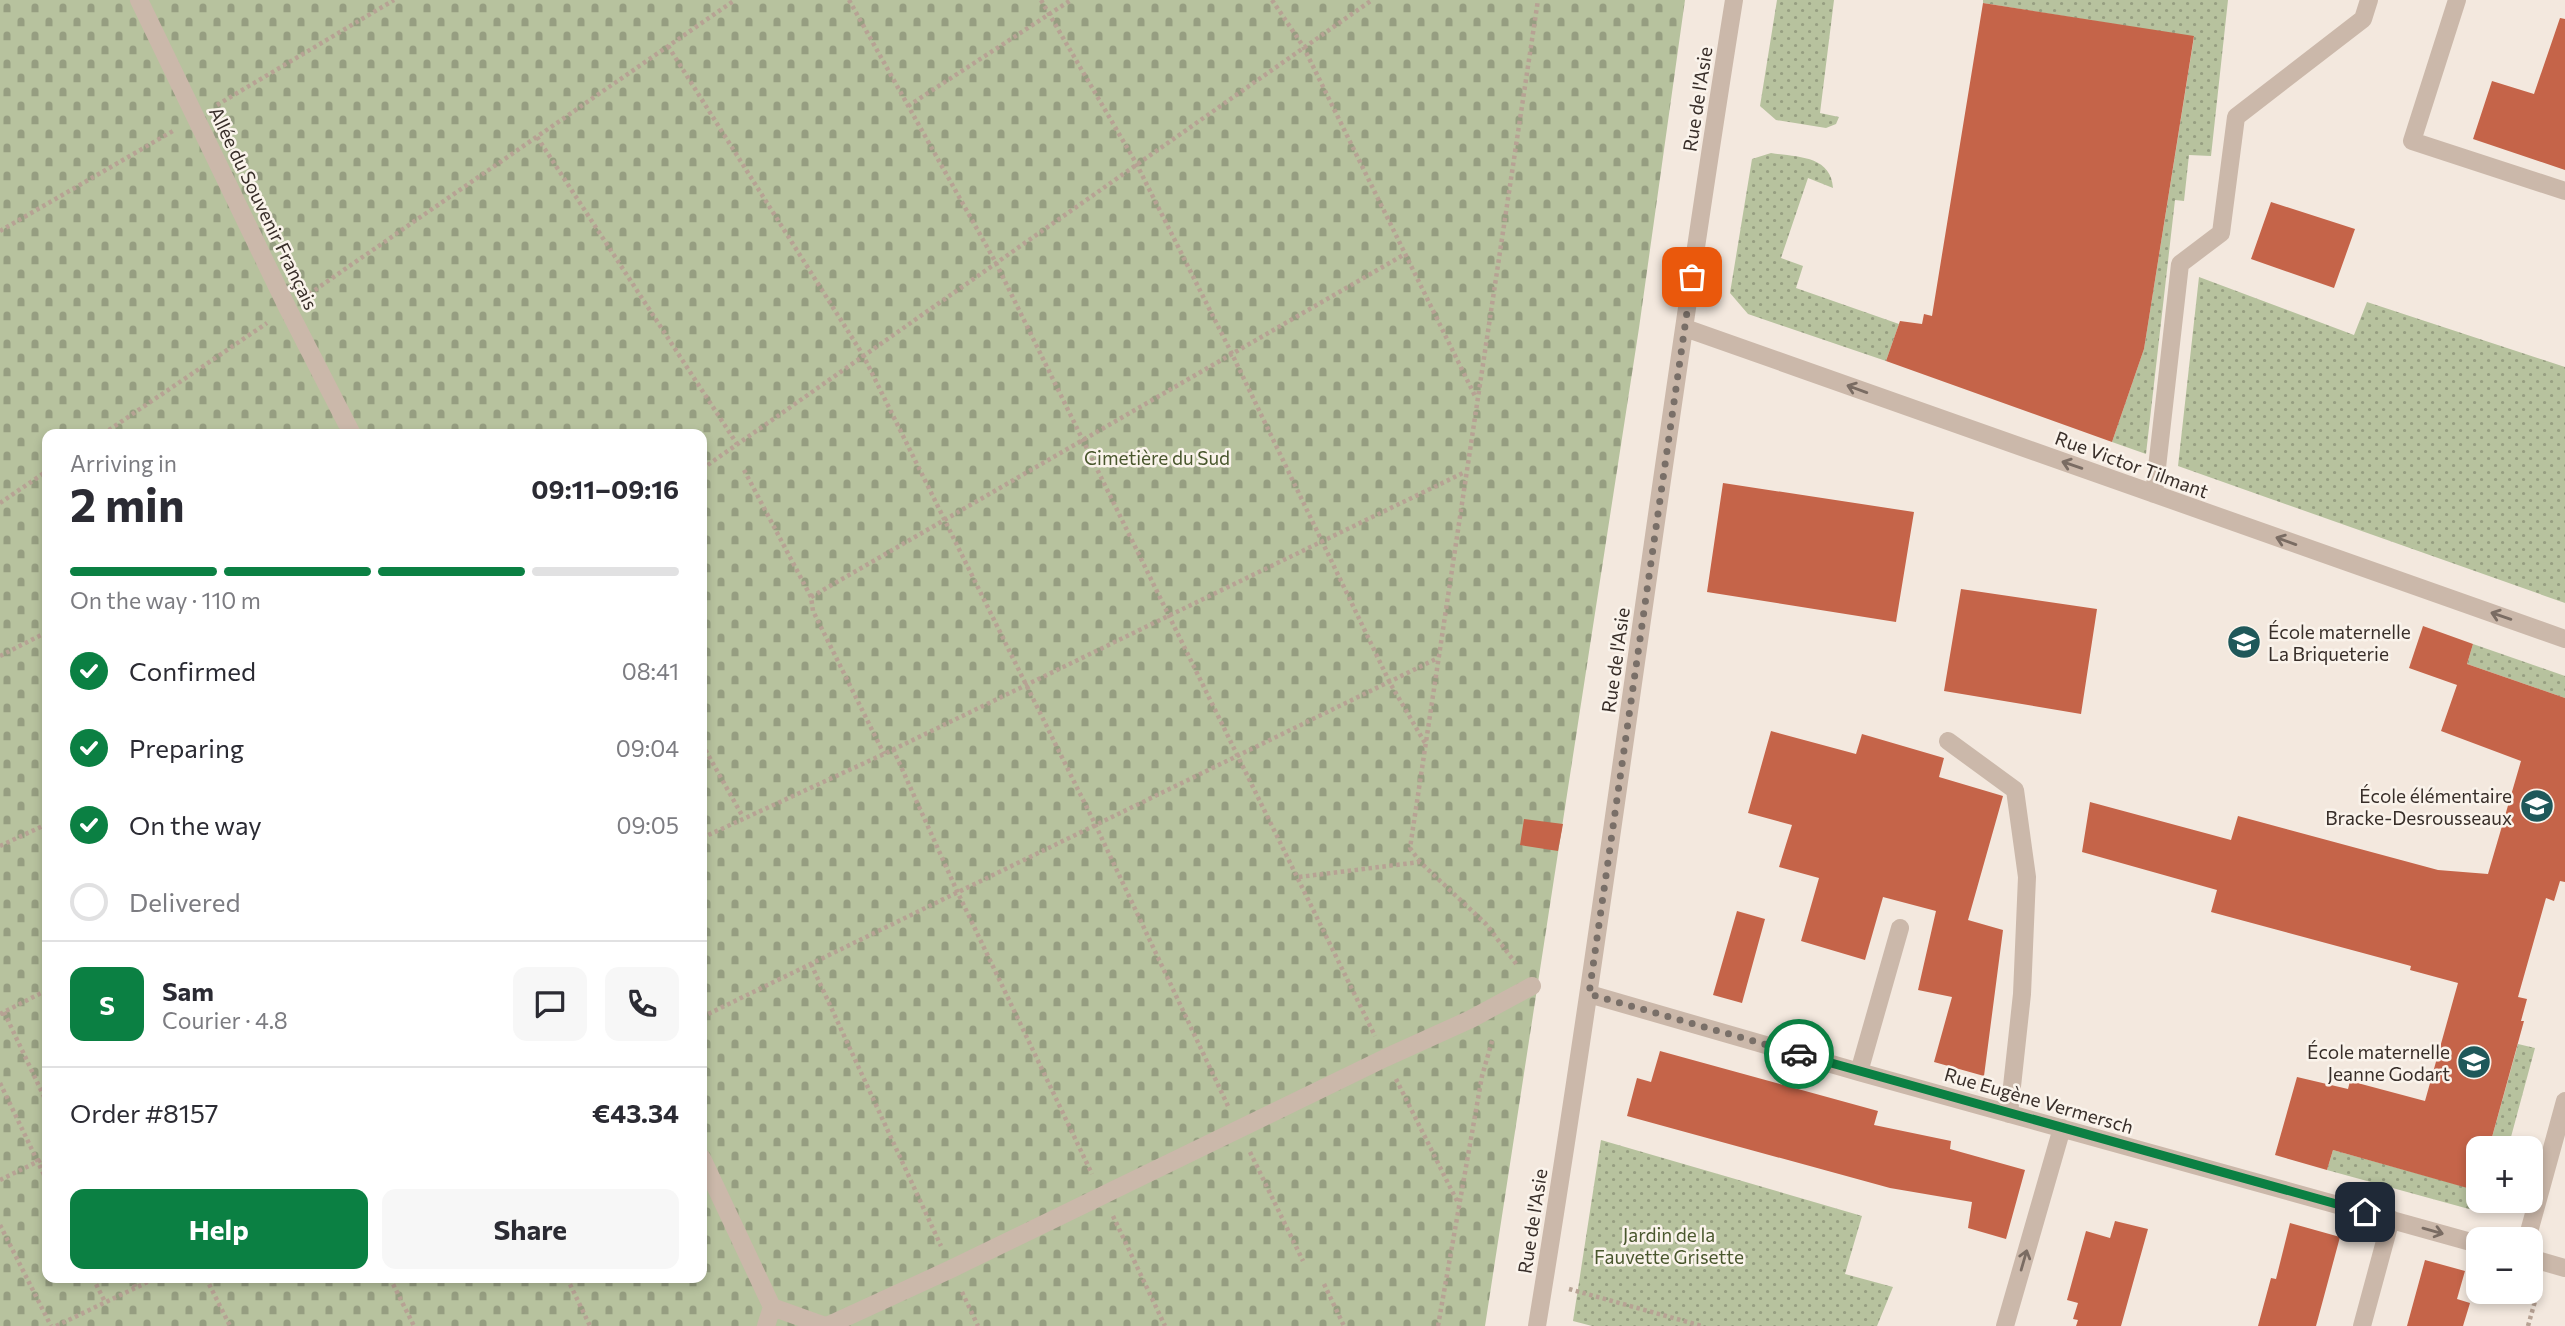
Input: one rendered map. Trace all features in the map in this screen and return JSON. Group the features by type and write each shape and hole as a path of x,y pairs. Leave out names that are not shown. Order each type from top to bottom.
{"street":[{"name":"Allée du Souvenir Français","path":"139,0 288,309 349,429"},
{"name":"Rue de l'Asie","path":"1537,1326 1589,994 1734,0"},
{"path":"2154,494 2179,264 2221,233 2236,117 2363,19 2369,0"},
{"path":"2457,0 2412,141 2565,191"},
{"name":"Rue Victor Tilmant","path":"1685,328 2565,639"},
{"path":"1948,741 2015,790 2026,877 2022,994 2009,1114"},
{"path":"1858,1072 1900,928"},
{"path":"772,1307 826,1326 951,1269 1102,1194 1471,1019 1532,986"},
{"name":"Rue Eugène Vermersch","path":"1589,994 1858,1072 2466,1241"},
{"path":"2530,1227 2565,1101"},
{"path":"2005,1326 2062,1128"},
{"path":"707,1169 772,1307 766,1326"},
{"path":"2362,1326 2391,1219"},
{"path":"2543,1262 2565,1268"}],"path":[{"path":"110,429 735,0"},
{"path":"849,0 996,262 1458,1203"},
{"path":"1041,0 1136,163 1390,682 1425,743"},
{"path":"908,106 1071,0"},
{"path":"1272,0 1303,46 1476,398"},
{"path":"707,465 1372,0"},
{"path":"1532,986 1486,924 1420,862 1410,848 1538,0"},
{"path":"668,46 863,355 1095,824 1303,1261"},
{"path":"537,137 737,444"},
{"path":"810,597 1405,254"},
{"path":"744,470 810,597 813,611 884,754"},
{"path":"707,835 884,754 1466,471"},
{"path":"0,503 42,474"},
{"path":"0,656 42,635"},
{"path":"707,1015 1439,658"},
{"path":"893,749 957,891 1165,1326"},
{"path":"707,753 743,817"},
{"path":"0,846 42,826"},
{"path":"1299,877 1420,862"},
{"path":"810,964 978,1326"},
{"path":"42,993 2,1013 42,1092"},
{"path":"1438,1326 1482,1076 1493,1037"},
{"path":"0,1083 42,1170"},
{"path":"0,1180 42,1160"},
{"path":"0,1225 51,1326"},
{"path":"1544,1282 1702,1326"},
{"path":"96,1283 105,1302"},
{"path":"133,1283 135,1287"},
{"path":"56,1326 144,1283"},
{"path":"208,1283 230,1326"},
{"path":"392,1283 414,1326"},
{"path":"569,1283 590,1326"},
{"path":"1324,1284 1343,1326"},
{"path":"2528,1326 2531,1304"}],"green space":[{"name":"Cimetière du Sud","path":"0,0 1685,0 1639,328 1485,1326 0,1326"},
{"path":"1777,0 1834,0 1820,113 1839,117 1836,124 1826,128 1776,120 1760,106"},
{"path":"1983,0 2228,0 2211,156 2189,155 2184,201 2175,200 2146,454 2112,442 2144,349 2194,37 1983,3"},
{"path":"1771,153 1801,157 1819,163 1831,177 1833,188 1808,178 1781,258 1803,266 1796,288 1899,324 1886,361 1748,314 1730,293 1752,159"},
{"path":"2199,277 2354,335 2367,302 2565,367 2565,603 2178,466"},
{"path":"2473,644 2565,676 2565,698 2467,664"},
{"path":"2518,1044 2535,1048 2511,1136 2492,1136"},
{"name":"Jardin de la Fauvette Grisette","path":"1601,1140 1862,1216 1845,1274 1893,1287 1877,1326 1592,1326 1573,1321"},
{"path":"2333,1150 2466,1187 2466,1208 2327,1170"}],"building":[{"path":"1983,3 2194,36 2144,349 2112,442 1886,361 1900,321 1922,324 1924,314 1932,316"},
{"path":"2560,18 2565,19 2565,170 2473,139 2492,81 2534,94"},
{"path":"2271,202 2355,229 2334,288 2251,259"},
{"path":"1723,483 1914,512 1896,622 1707,592"},
{"path":"1961,589 2097,609 2081,714 1944,691"},
{"path":"2423,626 2473,644 2467,664 2565,698 2565,882 2560,881 2554,901 2546,898 2518,997 2527,999 2521,1021 2524,1021 2492,1136 2466,1136 2466,1188 2333,1150 2327,1170 2275,1155 2297,1077 2348,1089 2350,1081 2425,1101 2458,983 2410,970 2411,966 2211,912 2217,890 2082,852 2090,802 2231,840 2238,816 2438,870 2488,874 2521,761 2441,731 2457,685 2409,668"},
{"path":"1771,731 1856,754 1862,734 1944,758 1939,777 2003,796 1968,920 2003,930 1984,1076 1934,1062 1952,997 1918,990 1936,911 1883,897 1865,960 1801,941 1819,878 1779,867 1792,825 1748,813"},
{"path":"1524,819 1563,824 1558,851 1520,845"},
{"path":"1737,911 1765,919 1742,1003 1713,995"},
{"path":"1660,1051 1878,1111 1874,1125 1951,1141 1950,1149 2025,1170 2006,1239 1968,1228 1972,1202 1890,1188 1627,1116 1637,1078 1651,1082"},
{"path":"2115,1221 2148,1229 2121,1326 2076,1326 2078,1320 2073,1319 2078,1303 2067,1300 2086,1231 2110,1238"},
{"path":"2290,1223 2340,1237 2316,1326 2258,1326 2271,1278 2276,1279"},
{"path":"2425,1260 2465,1271 2457,1299 2470,1304 2463,1326 2407,1326"}],"way so far":[{"path":"1692,277 1589,994 1799,1054"}],"place":[{"name":"École maternelle La Briqueterie","path":"2244,642"},
{"name":"École élémentaire Bracke-Desrousseaux","path":"2537,806"},
{"name":"École maternelle Jeanne Godart","path":"2474,1062"}],"route":[{"path":"1799,1054 2365,1212"}]}
